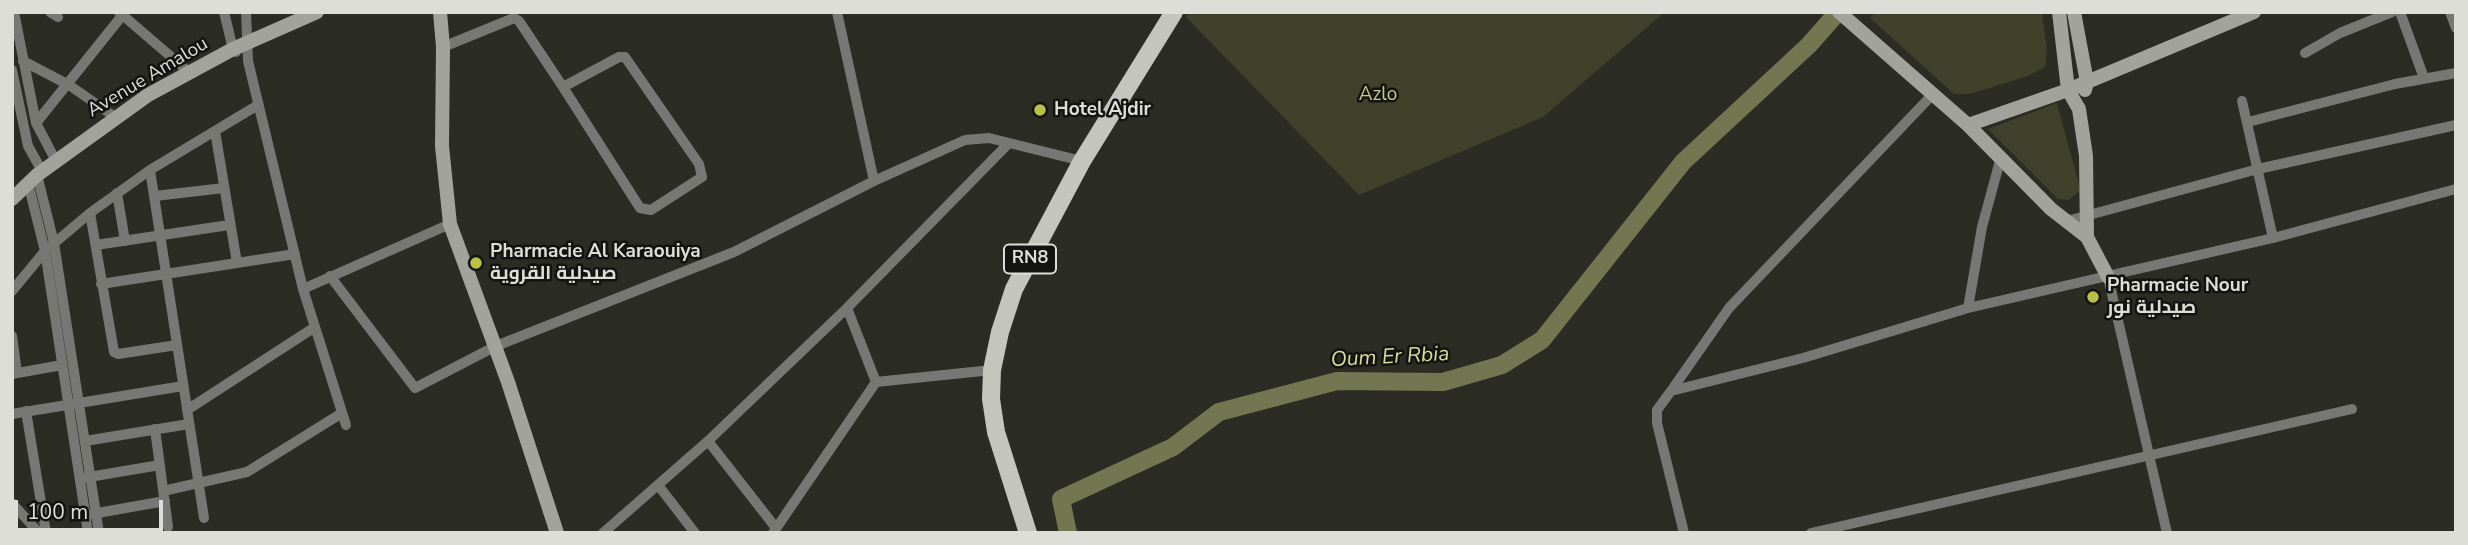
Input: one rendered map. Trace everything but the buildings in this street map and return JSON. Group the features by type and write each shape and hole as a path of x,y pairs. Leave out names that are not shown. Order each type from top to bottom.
{"main road":[{"name":"RN8","path":"1028,533 996,432 991,398 992,370 1000,332 1014,289 1082,161 1174,12"}],"street":[{"path":"14,12 36,123 56,161"},
{"path":"224,12 233,49 248,61"},
{"path":"91,514 247,472 344,419 303,289 258,105 248,61 246,12"},
{"name":"Avenue Amalou","path":"12,199 36,176 115,117 233,49 317,12"},
{"path":"440,12 443,47 442,146 450,224 496,346 557,533"},
{"path":"837,12 874,181"},
{"path":"1839,12 1968,125 2087,237 2108,277 2167,533"},
{"path":"2059,12 2068,90 2078,109 2086,156 2087,237"},
{"path":"2074,12 2087,82 2078,109"},
{"path":"1968,125 2068,90 2254,12"},
{"path":"2305,53 2340,33 2392,12"},
{"path":"2400,12 2424,78"},
{"path":"2450,12 2456,29"},
{"path":"36,123 69,85 122,13 190,73"},
{"path":"443,47 514,18 519,21 643,211 651,211 702,177 698,164 625,57 619,57 563,87"},
{"path":"23,61 69,85 115,117"},
{"path":"12,70 54,243 85,478 91,514 99,533"},
{"path":"2248,122 2424,78 2456,73"},
{"path":"1684,533 1657,423 1660,403 1730,308 1933,94"},
{"path":"2242,101 2273,238"},
{"path":"12,291 45,251 90,212 150,170 258,105"},
{"path":"2067,221 2087,213 2258,169 2456,125"},
{"path":"215,131 237,263"},
{"path":"330,276 415,388 496,346 734,252 874,181 965,140 989,138 1082,161"},
{"path":"608,531 708,441 847,308 1009,144"},
{"path":"1968,308 1982,227 2001,157"},
{"path":"150,170 204,518"},
{"path":"36,176 62,365 85,441 85,478"},
{"path":"155,196 224,188"},
{"path":"1671,391 1803,358 1968,308 2273,238 2456,190"},
{"path":"117,193 125,241"},
{"path":"90,212 114,352 118,354 177,345"},
{"path":"303,289 450,224"},
{"path":"96,246 229,225"},
{"path":"101,284 295,254"},
{"path":"847,308 876,382"},
{"path":"187,410 315,327"},
{"path":"12,336 15,373 62,365"},
{"path":"708,441 774,531 876,382 992,370"},
{"path":"12,414 183,386"},
{"path":"1811,533 2352,409"},
{"path":"26,411 46,533"},
{"path":"85,441 189,424"},
{"path":"155,429 168,527"},
{"path":"85,478 160,465"},
{"path":"658,485 695,533"},
{"path":"12,503 39,533"},
{"path":"88,533 91,514"}],"green space":[{"name":"Azlo","path":"1189,12 1665,12 1543,117 1359,195 1186,17"},
{"path":"1875,12 2042,12 2047,50 2045,67 2028,76 1970,94 1954,94 1870,18"},
{"path":"2057,103 2079,185 2079,192 2068,200 2058,199 1988,129"}],"waterway":[{"name":"Oum Er Rbia","path":"1068,533 1061,499 1173,447 1219,412 1337,381 1443,382 1502,365 1542,340 1683,162 1809,45 1838,12"}],"place":[{"name":"Hotel Ajdir","path":"1040,110"},
{"name":"Pharmacie Al Karaouiya صيدلية القروية","path":"476,263"},
{"name":"Pharmacie Nour صيدلية نور","path":"2093,297"}]}
